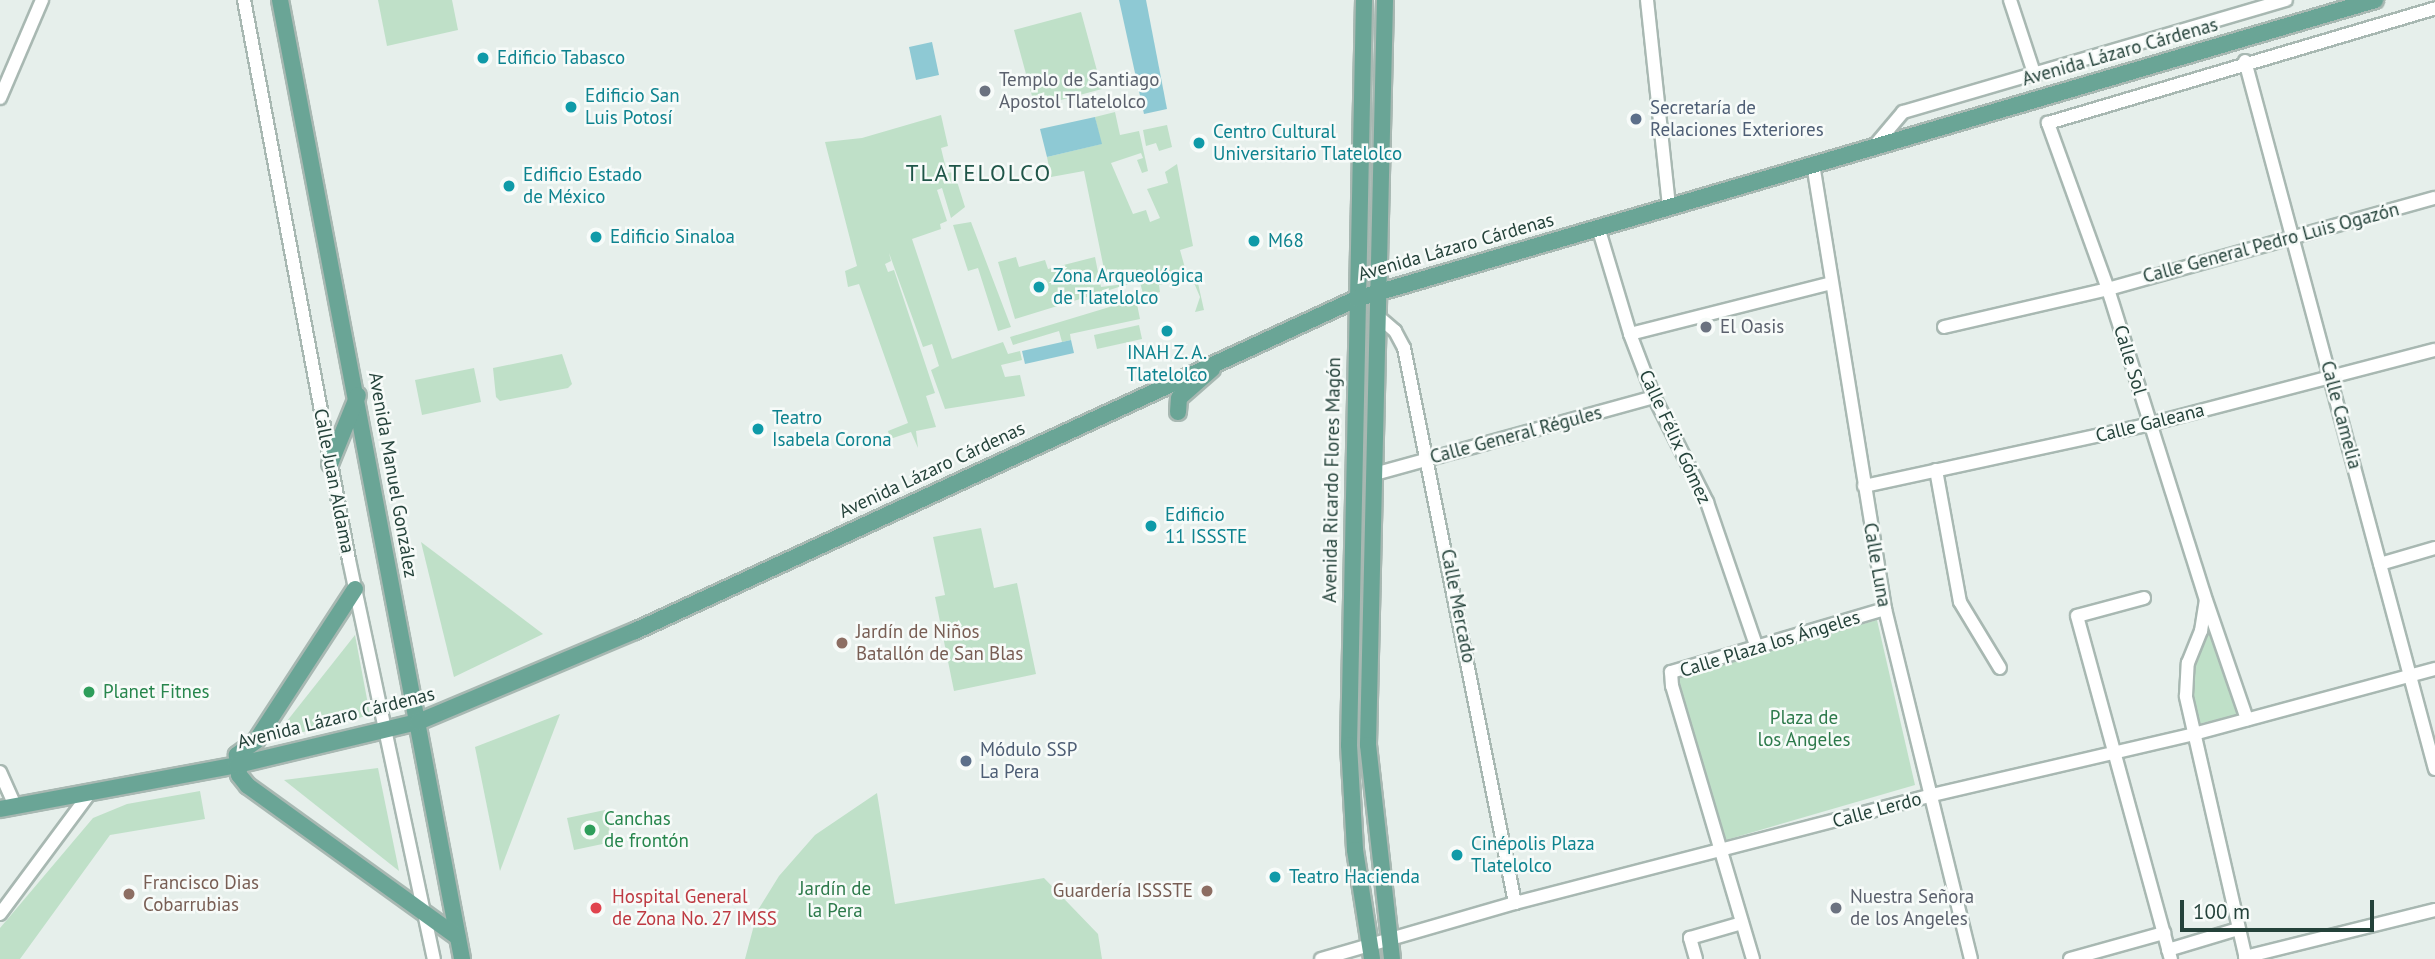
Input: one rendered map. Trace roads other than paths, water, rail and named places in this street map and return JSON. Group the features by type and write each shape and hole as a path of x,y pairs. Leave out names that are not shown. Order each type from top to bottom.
{"main road":[{"name":"Avenida Manuel González","path":"281,0 358,395 462,959"},
{"name":"Avenida Ricardo Flores Magón","path":"1364,0 1349,745 1355,850 1371,951"},
{"path":"1385,0 1378,473 1368,745 1392,959"},
{"name":"Avenida Lázaro Cárdenas","path":"7,806 237,765 418,722 624,636 1356,299 1876,144 2375,0"},
{"path":"1178,412 1179,398 1224,358"},
{"path":"330,464 358,395"},
{"path":"355,589 256,741 237,755 237,765 248,786 457,937"}],"street":[{"path":"0,98 42,0"},
{"name":"Calle Juan Aldama","path":"244,0 330,464 435,959"},
{"path":"1647,0 1669,207"},
{"path":"2010,0 2035,76"},
{"name":"Avenida Lázaro Cárdenas","path":"1876,144 1903,113 2287,0"},
{"path":"2245,61 2435,8"},
{"name":"Calle Sol","path":"2245,61 2048,122 2108,289 2206,600 2247,719"},
{"name":"Calle Camelia","path":"2245,61 2435,769"},
{"name":"Calle Luna","path":"1813,164 1885,609 1928,796 1971,959"},
{"name":"Calle General Pedro Luis Ogazón","path":"1944,327 2108,289 2435,198"},
{"name":"Calle Félix Gómez","path":"1598,227 1630,334 1654,397 1707,502 1756,645"},
{"path":"1630,334 1832,283"},
{"name":"Calle Mercado","path":"1380,318 1395,331 1404,348 1516,903"},
{"name":"Calle Galeana","path":"1864,486 2150,425 2435,351"},
{"name":"Calle General Régules","path":"1378,473 1654,397"},
{"path":"1936,470 1960,602 2000,668"},
{"path":"2380,564 2435,548"},
{"path":"2144,598 2077,616 2170,954 2238,929"},
{"path":"2206,600 2186,679 2194,734 2245,958 2435,910"},
{"name":"Calle Plaza los Ángeles","path":"1721,852 1671,673 1756,645 1885,609"},
{"name":"Calle Lerdo","path":"1321,959 1371,951 1389,938 1516,903 1721,852 1928,796 2194,734 2435,669"},
{"path":"0,772 7,806"},
{"path":"0,914 92,790"},
{"path":"1721,852 1754,959"},
{"path":"1696,959 1690,938 1742,923"},
{"path":"2070,959 2164,933"}],"water":[{"path":"1119,0 1146,0 1167,109 1144,114"},
{"path":"932,42 939,75 916,80 909,47"},
{"path":"1095,117 1102,144 1047,157 1040,129"},
{"path":"1071,340 1074,353 1025,364 1022,351"}],"place":[{"name":"Edificio Tabasco","path":"483,58"},
{"name":"Templo de Santiago Apostol Tlatelolco","path":"985,91"},
{"name":"Edificio San Luis Potosí","path":"571,107"},
{"name":"Secretaría de Relaciones Exteriores","path":"1636,119"},
{"name":"Centro Cultural Universitario Tlatelolco","path":"1199,143"},
{"name":"Edificio Estado de México","path":"509,186"},
{"name":"Edificio Sinaloa","path":"596,237"},
{"name":"M68","path":"1254,241"},
{"name":"Zona Arqueológica de Tlatelolco","path":"1039,287"},
{"name":"El Oasis","path":"1706,327"},
{"name":"INAH Z. A. Tlatelolco","path":"1167,331"},
{"name":"Teatro Isabela Corona","path":"758,429"},
{"name":"Edificio 11 ISSSTE","path":"1151,526"},
{"name":"Jardín de Niños Batallón de San Blas","path":"842,643"},
{"name":"Planet Fitnes","path":"89,692"},
{"name":"Módulo SSP La Pera","path":"966,761"},
{"name":"Canchas de frontón","path":"590,830"},
{"name":"Cinépolis Plaza Tlatelolco","path":"1457,855"},
{"name":"Teatro Hacienda","path":"1275,877"},
{"name":"Guardería ISSSTE","path":"1207,891"},
{"name":"Francisco Dias Cobarrubias","path":"129,894"},
{"name":"Hospital General de Zona No. 27 IMSS","path":"596,908"},
{"name":"Nuestra Señora de los Angeles","path":"1836,908"}],"district":[{"name":"TLATELOLCO","path":"979,173"}],"park label":[{"name":"Plaza de los Angeles","path":"1804,729"},
{"name":"Jardín de la Pera","path":"835,900"}]}
